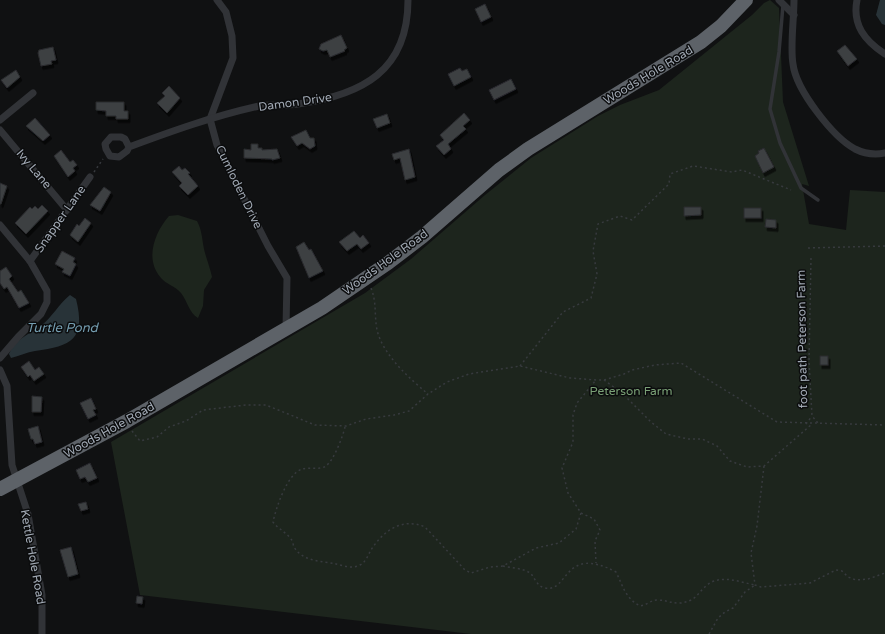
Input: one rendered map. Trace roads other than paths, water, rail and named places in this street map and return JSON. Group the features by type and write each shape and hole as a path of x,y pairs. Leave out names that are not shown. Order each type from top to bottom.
{"highway":[{"name":"Woods Hole Road","path":"0,489 127,421 286,328 367,277 422,237 499,170 569,122 701,42 721,26 746,0"}],"street":[{"path":"210,119 233,58 232,36 226,12 217,0"},
{"name":"Damon Drive","path":"129,147 125,139 121,136 111,137 105,144 107,153 114,158 119,157 127,152 129,147 210,119 261,106 297,104 339,96 360,87 384,70 396,54 406,31 408,0"},
{"path":"794,0 793,65 796,79 804,93 845,142 856,150 869,154 885,154"},
{"path":"856,0 855,10 858,26 868,40 885,54"},
{"path":"781,2 794,15"},
{"path":"0,120 33,93"},
{"name":"Cumloden Drive","path":"210,119 217,146 268,246 287,278 286,328"},
{"name":"Ivy Lane","path":"0,130 67,210"},
{"name":"Snapper Lane","path":"30,261 90,177"},
{"path":"0,225 30,261 47,291 47,302 41,314 0,358"},
{"name":"Kettle Hole Road","path":"0,370 7,386 10,453 16,481 28,514 42,595 42,634"}],"lane":[{"path":"781,2 779,52 770,109 780,143 801,188 818,200"}],"water":[{"path":"880,0 885,0 885,25 882,24 876,15"},
{"name":"Turtle Pond","path":"70,295 76,299 79,313 77,332 73,338 67,343 58,346 29,352 11,358 9,354 15,344 46,322 62,302"}],"park label":[{"name":"Peterson Farm","path":"631,391"}]}
